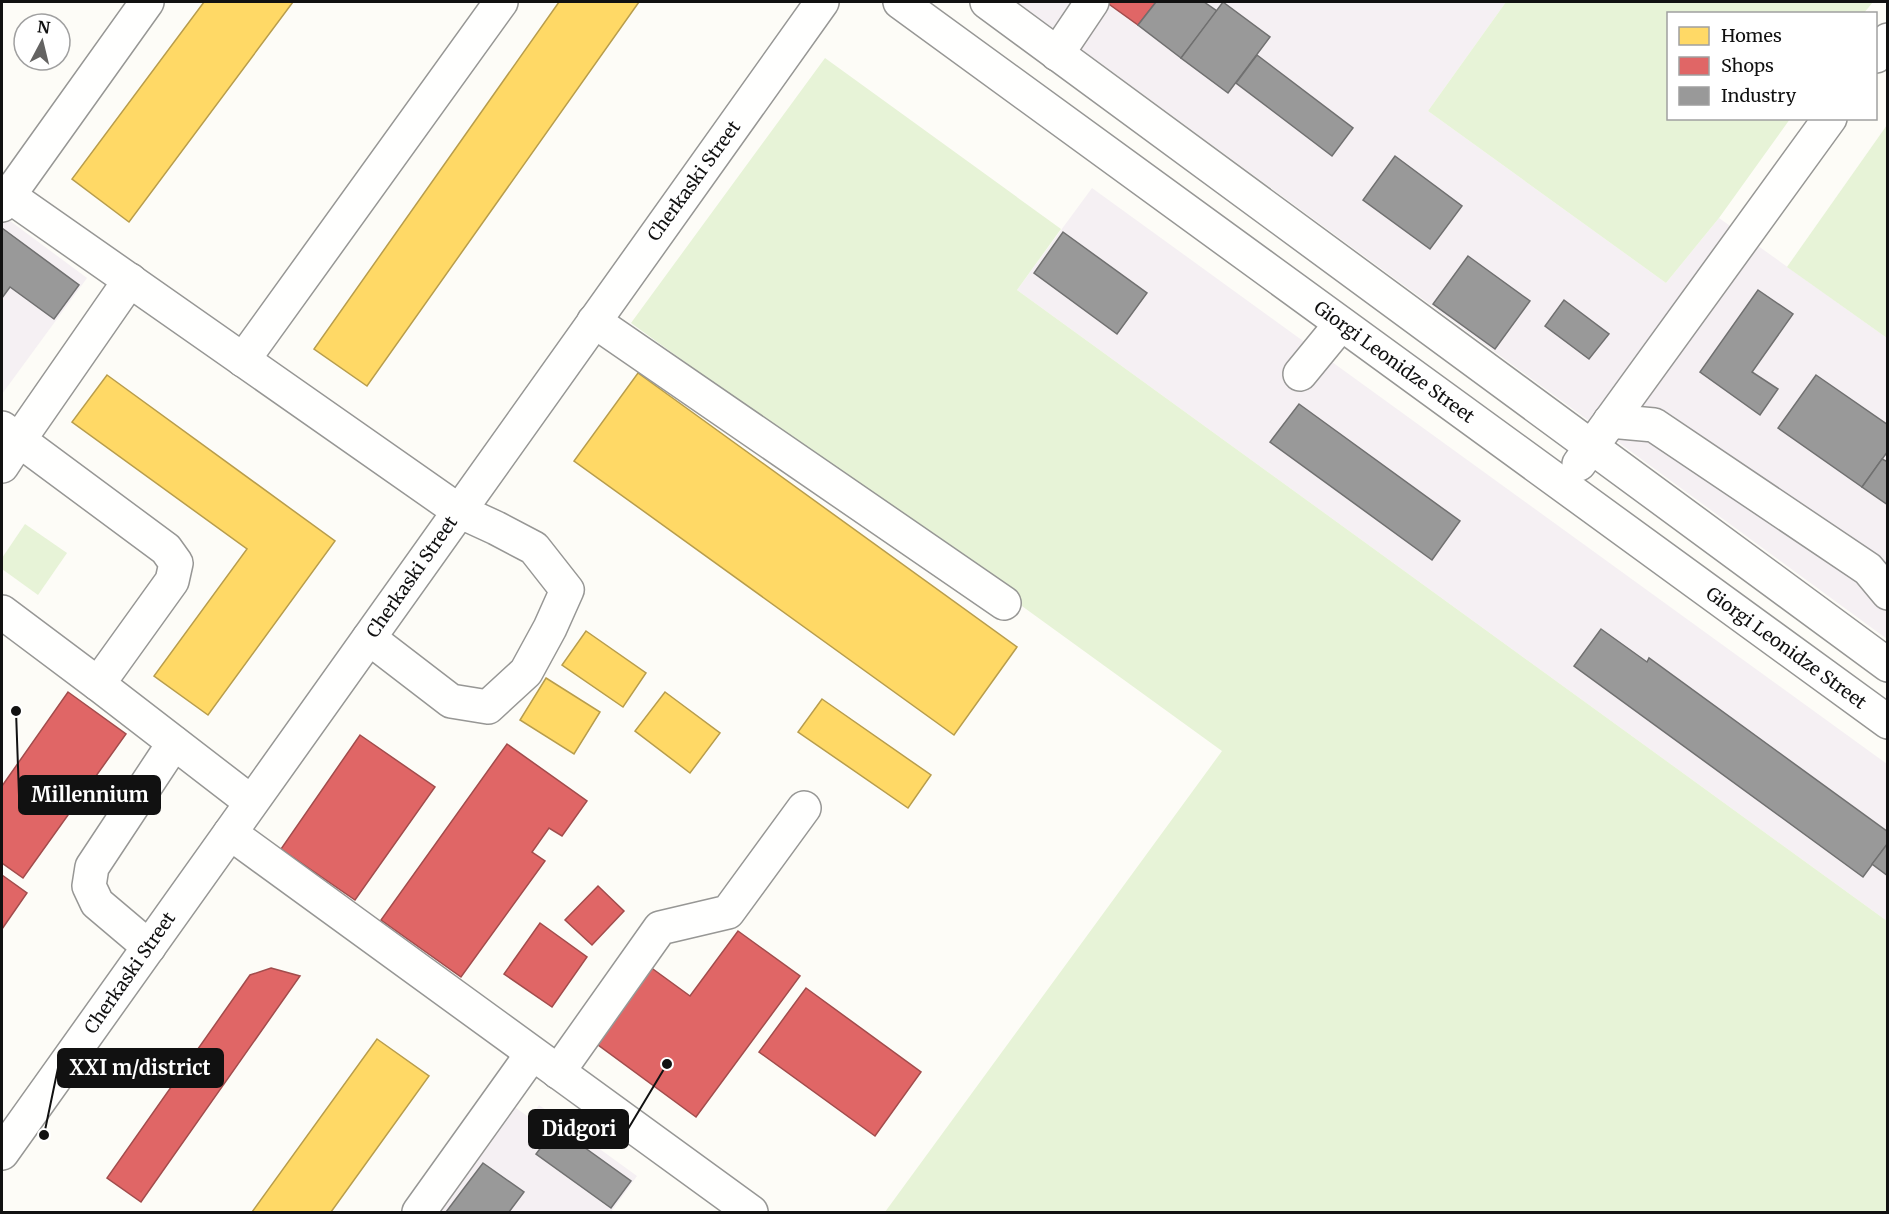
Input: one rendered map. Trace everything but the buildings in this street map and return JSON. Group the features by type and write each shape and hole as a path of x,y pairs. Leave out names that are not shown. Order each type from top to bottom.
{"street":[{"path":"147,2 4,197 130,280 459,511 534,548 567,590 526,672 489,707 451,700 369,638"},
{"path":"243,360 501,2"},
{"name":"Cherkaski Street","path":"2,1153 822,2"},
{"name":"Giorgi Leonidze Street","path":"900,2 1887,722"},
{"path":"987,2 1887,666"},
{"path":"1058,54 1092,2"},
{"path":"1877,53 1887,40"},
{"path":"1563,485 1829,120"},
{"path":"98,684 172,580 176,563 166,549 7,445 130,280"},
{"path":"594,321 1004,603"},
{"path":"1300,374 1341,324"},
{"path":"1610,420 1654,425 1868,569 1887,593"},
{"path":"2,612 251,802"},
{"path":"148,947 97,903 88,886 92,867 174,743"},
{"path":"419,1212 660,928 728,912 804,808"},
{"path":"230,833 751,1212"}],"shaded area":[{"path":"1017,2 1506,2 1428,111 1666,283 1719,218 1887,338 1887,639"},
{"path":"1092,188 1887,764 1887,921 1017,290"},
{"path":"2,215 87,278 2,394"},
{"path":"509,1103 530,1118 539,1105 637,1176 611,1212 430,1212"}],"green space":[{"path":"1506,2 1873,2 1865,12 1667,12 1667,120 1789,120 1719,218 1666,283 1428,111"},
{"path":"825,58 1061,229 1017,290 1887,921 1887,1212 885,1212 1222,751 631,323"},
{"path":"1887,125 1887,338 1787,267"},
{"path":"25,524 67,553 38,595 2,569 2,558"}],"place":[{"name":"Millennium","path":"16,711"},
{"name":"Didgori","path":"667,1064"},
{"name":"XXI m/district","path":"44,1135"}]}
